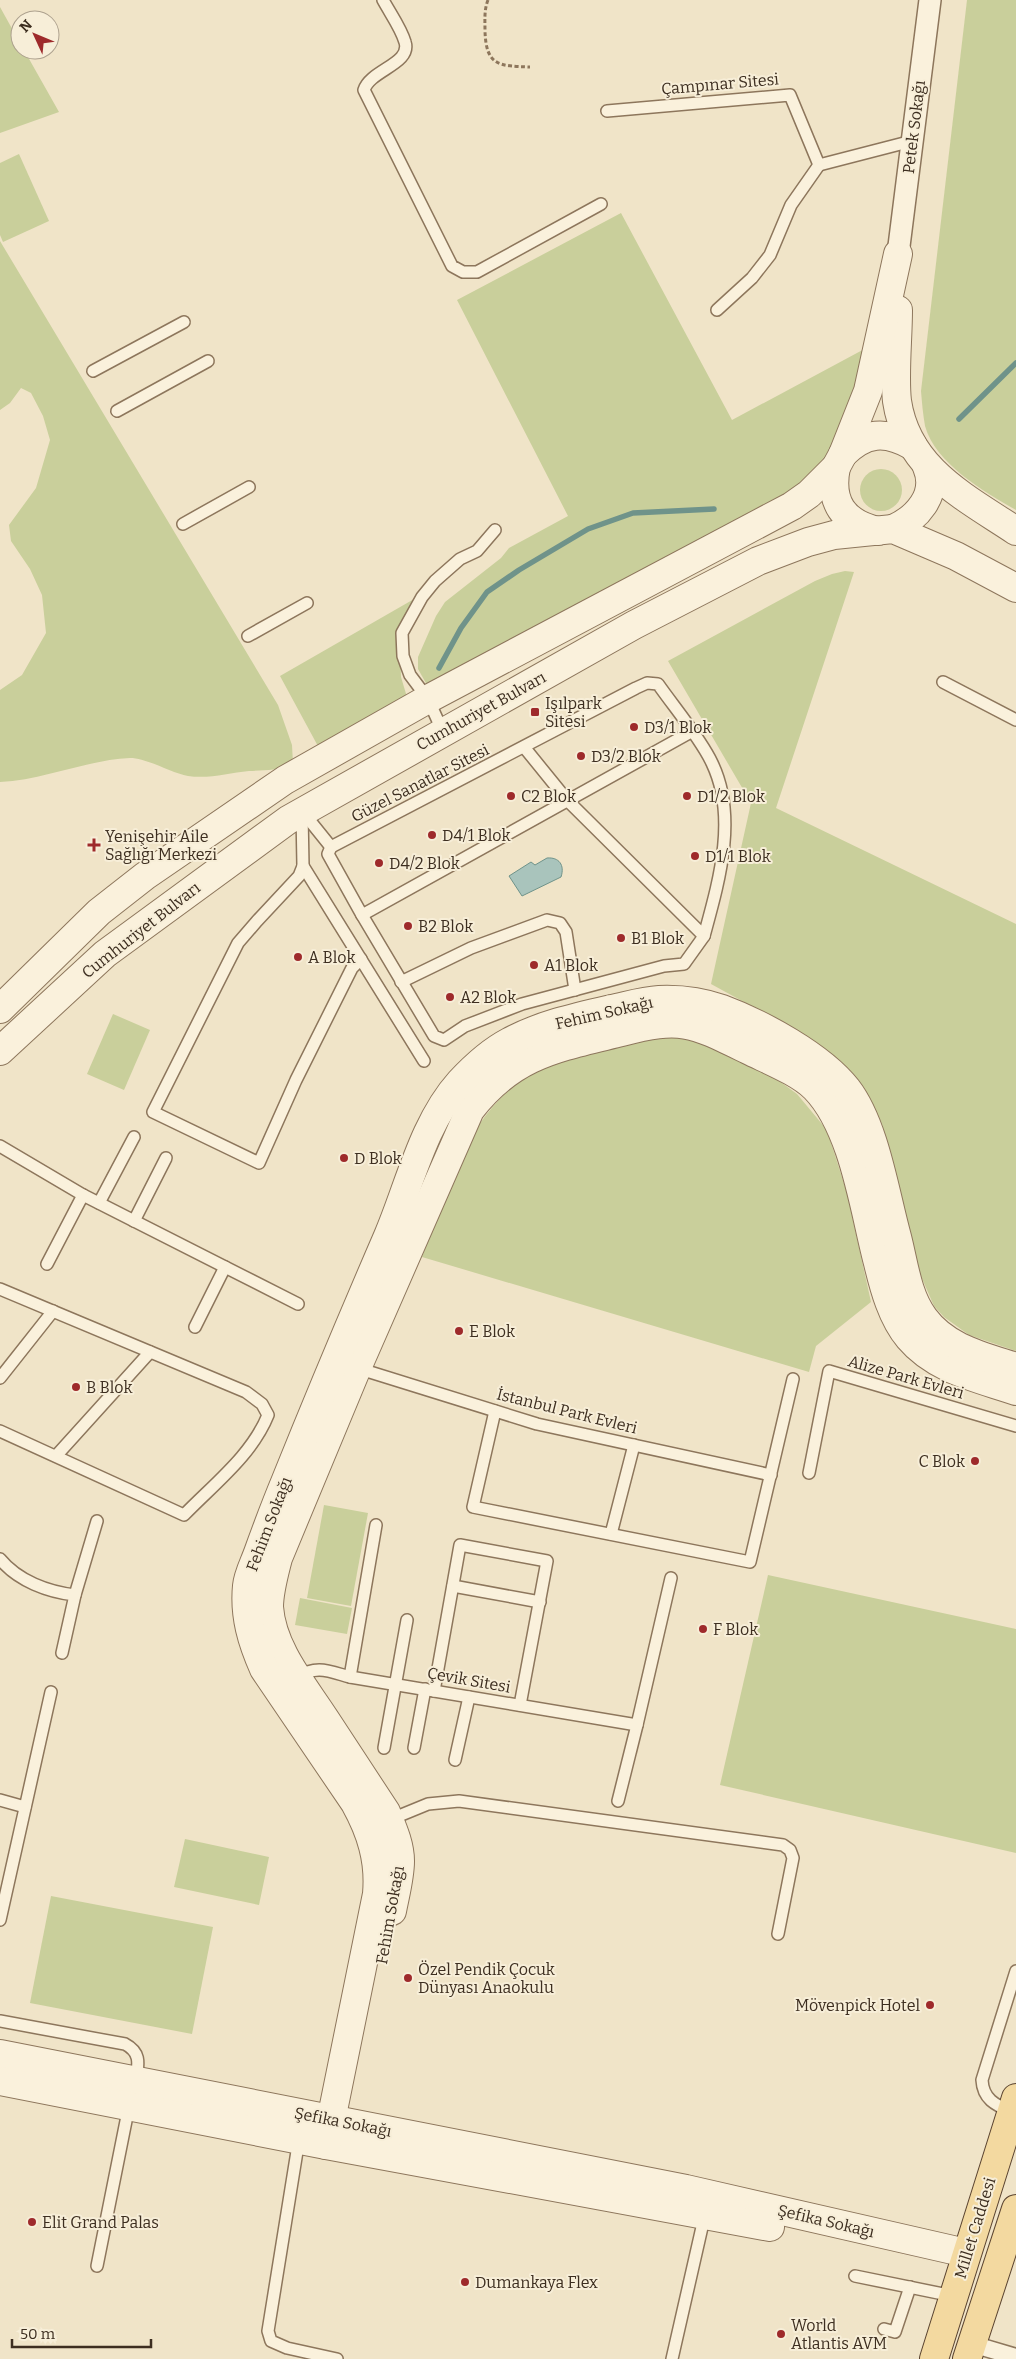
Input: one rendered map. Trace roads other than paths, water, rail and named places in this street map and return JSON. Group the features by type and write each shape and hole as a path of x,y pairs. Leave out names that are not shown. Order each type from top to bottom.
{"main road":[{"name":"Millet Caddesi","path":"934,2359 1014,2105"},
{"name":"Millet Caddesi","path":"970,2351 1016,2209"},
{"path":"960,2273 996,2271"}],"street":[{"name":"Petek Sokağı","path":"898,254 930,0"},
{"path":"885,530 907,524 918,514 926,501 929,486 920,456 902,420 897,401 898,254"},
{"path":"898,254 868,391 839,461 833,482 835,496 841,509 857,524 885,530 956,556 1016,588"},
{"path":"0,1010 98,912 145,876 285,780 428,699 792,506 809,494 854,443 868,436 884,434 899,438 952,488 1016,531"},
{"name":"Cumhuriyet Bulvarı","path":"0,1051 122,940 302,811 634,624 758,561 826,538 885,530"},
{"path":"285,780 302,811"},
{"name":"Fehim Sokağı","path":"336,2134 377,1894 376,1858 370,1834 358,1809 288,1683 269,1607 271,1588 278,1558 390,1231 433,1121 460,1082 483,1059 508,1042 534,1030 576,1017 656,1000 701,1002 725,1010 792,1044 814,1058 832,1073 848,1090 860,1111 874,1149 912,1296 925,1319 960,1349 1016,1367"},
{"name":"Fehim Sokağı","path":"346,1364 470,1110 484,1092 522,1062 546,1051 654,1024 676,1022 693,1024 708,1030 780,1065 814,1087 827,1102 846,1136 880,1271 897,1319 909,1338 927,1355 945,1367 1016,1391"},
{"name":"Fehim Sokağı","path":"288,1683 386,1812 398,1844 400,1861 391,1917 336,2134"},
{"name":"Şefika Sokağı","path":"0,2054 132,2094 299,2140 336,2134"},
{"name":"Şefika Sokağı","path":"0,2081 132,2094 696,2202 960,2273"},
{"path":"970,2351 1016,2357"}],"lane":[{"path":"383,0 406,43 405,52 400,60 370,79 364,90 452,266 463,272 477,272 602,204"},
{"name":"Çampınar Sitesi","path":"607,111 790,95 819,165"},
{"path":"717,310 752,278 770,254 791,205 819,165 912,141"},
{"path":"93,371 184,322"},
{"path":"116,411 208,361"},
{"path":"183,524 249,487"},
{"path":"443,732 428,699 410,675 403,656 402,633 422,597 435,581 460,559 477,550 495,530"},
{"path":"248,636 307,603"},
{"path":"943,682 1016,720"},
{"name":"Güzel Sanatlar Sitesi","path":"648,683 658,684 691,732 712,761 718,776 725,816 720,878 704,936 684,964 664,966 522,1004 465,1026 444,1040 434,1036 328,854 331,847 648,683"},
{"path":"362,915 691,732"},
{"path":"524,747 568,800 704,936"},
{"path":"302,811 303,866 299,876 238,944 153,1112 259,1163 296,1080 348,977 361,959"},
{"name":"Güzel Sanatlar Sitesi","path":"302,811 331,847"},
{"path":"303,866 424,1061"},
{"path":"401,982 471,948 547,920 560,923 566,932 576,990"},
{"path":"99,1203 134,1137"},
{"path":"0,1146 99,1203 298,1304"},
{"path":"134,1221 166,1158"},
{"path":"46,1264 84,1195"},
{"path":"194,1327 225,1267"},
{"path":"0,1288 246,1392 262,1404 268,1415 256,1440 242,1457 184,1515 0,1431"},
{"path":"0,1378 53,1311"},
{"path":"56,1456 150,1352"},
{"name":"İstanbul Park Evleri","path":"346,1364 537,1424 771,1475"},
{"name":"Alize Park Evleri","path":"809,1473 829,1371 1016,1426"},
{"path":"494,1411 473,1507 750,1562 793,1379"},
{"path":"611,1534 634,1445"},
{"path":"62,1653 75,1595 97,1521"},
{"path":"350,1677 376,1525"},
{"path":"414,1748 453,1586 460,1545 547,1561 520,1705"},
{"path":"0,1559 17,1574 34,1584 54,1592 75,1595"},
{"path":"618,1800 671,1578"},
{"path":"453,1586 540,1602"},
{"path":"384,1748 407,1620"},
{"name":"Çevik Sitesi","path":"288,1683 311,1669 637,1725"},
{"path":"0,1920 4,1882 25,1807 51,1692"},
{"path":"455,1760 469,1697"},
{"path":"0,1800 25,1807"},
{"path":"389,1820 428,1804 459,1801 784,1845 790,1850 793,1858 778,1934"},
{"path":"1014,2105 988,2099 982,2087 982,2080 1016,1971"},
{"path":"0,2021 125,2044 134,2049 139,2058 97,2266"},
{"path":"299,2140 268,2331 271,2340 279,2345 337,2359"},
{"path":"672,2359 696,2202"},
{"path":"855,2276 910,2287 960,2273"},
{"path":"884,2329 895,2332 910,2287"}],"water":[{"path":"547,858 558,860 562,869 561,877 522,896 509,876 531,862 535,865"}],"waterway":[{"path":"959,419 1016,363"},
{"path":"439,668 461,628 487,592 519,570 588,529 633,513 714,509"}],"place":[{"name":"Işılpark Sitesi","path":"535,712"},
{"name":"D3/1 Blok","path":"634,727"},
{"name":"D3/2 Blok","path":"581,756"},
{"name":"C2 Blok","path":"511,796"},
{"name":"D1/2 Blok","path":"687,796"},
{"name":"D4/1 Blok","path":"432,835"},
{"name":"Yenişehir Aile Sağlığı Merkezi","path":"94,845"},
{"name":"D1/1 Blok","path":"695,856"},
{"name":"D4/2 Blok","path":"379,863"},
{"name":"B2 Blok","path":"408,926"},
{"name":"B1 Blok","path":"621,938"},
{"name":"A Blok","path":"298,957"},
{"name":"A1 Blok","path":"534,965"},
{"name":"A2 Blok","path":"450,997"},
{"name":"D Blok","path":"344,1158"},
{"name":"E Blok","path":"459,1331"},
{"name":"B Blok","path":"76,1387"},
{"name":"C Blok","path":"975,1461"},
{"name":"F Blok","path":"703,1629"},
{"name":"Özel Pendik Çocuk Dünyası Anaokulu","path":"408,1978"},
{"name":"Mövenpick Hotel","path":"930,2005"},
{"name":"Elit Grand Palas","path":"32,2222"},
{"name":"Dumankaya Flex","path":"465,2282"},
{"name":"World Atlantis AVM","path":"781,2334"}]}
